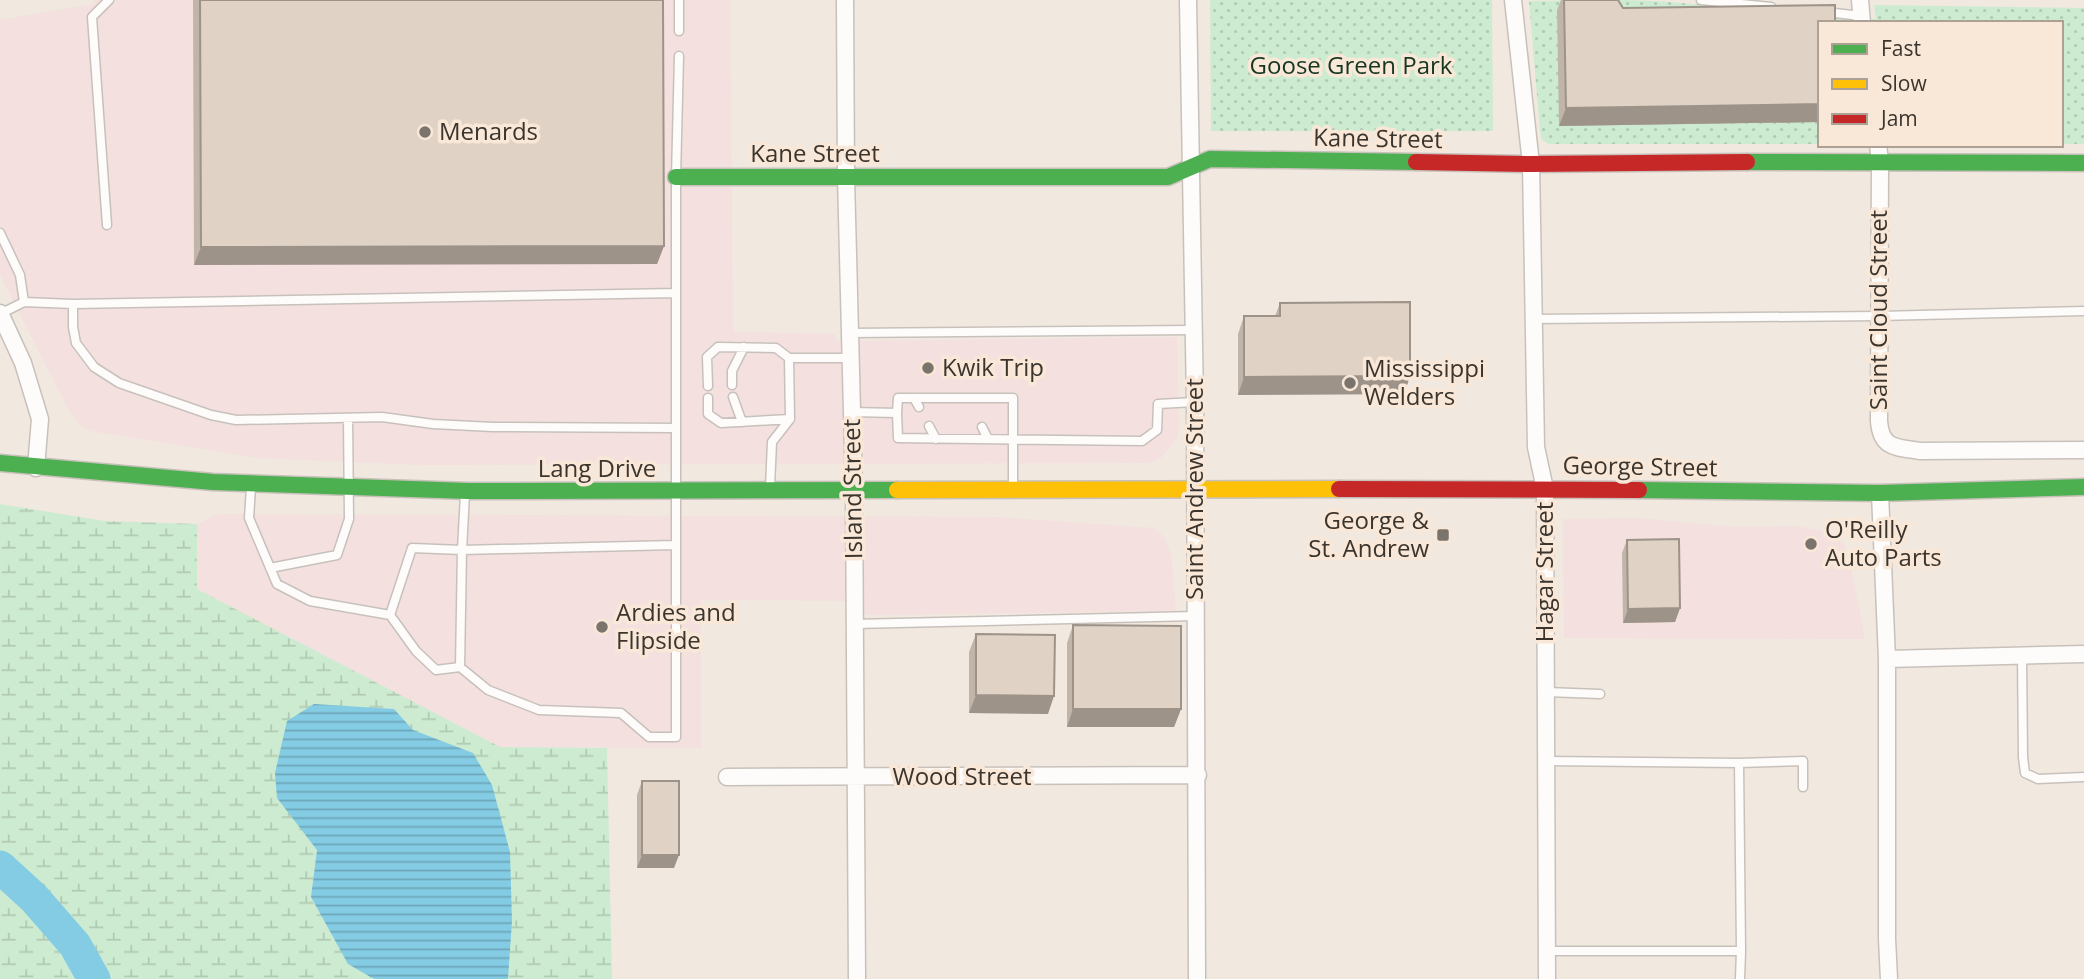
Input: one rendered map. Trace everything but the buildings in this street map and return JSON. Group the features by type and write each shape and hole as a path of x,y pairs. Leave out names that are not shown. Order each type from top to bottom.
{"main road":[{"name":"Kane Street","path":"676,177 1168,177 1210,159 1531,164 1879,153 2084,163"},
{"name":"Lang Drive","path":"0,463 36,468 251,483 465,491 1195,491"},
{"name":"George Street","path":"1195,491 1545,489 1880,493 2084,487"}],"street":[{"name":"Island Street","path":"845,0 846,177 854,489 857,979"},
{"name":"Saint Andrew Street","path":"1188,0 1195,402 1197,979"},
{"name":"Hagar Street","path":"1513,0 1531,164 1536,447 1545,489 1547,979"},
{"name":"Saint Cloud Street","path":"1879,153 1879,421 1880,433 1886,442 1893,447 1920,450 2084,450"},
{"path":"0,314 23,363 40,419 36,468"},
{"path":"1880,493 1886,659 1889,979"},
{"path":"1886,659 2084,654"},
{"name":"Wood Street","path":"727,777 1198,775"}],"lane":[{"path":"107,225 92,17 109,0"},
{"path":"679,0 679,31"},
{"path":"1701,0 1784,8"},
{"path":"1812,11 1861,13"},
{"path":"251,483 249,518 277,584 310,601 390,615 416,651 436,670 460,667 488,690 539,710 621,713 649,737 676,737 676,177 679,56"},
{"path":"0,233 20,275 24,302"},
{"path":"0,314 24,302 72,304 676,293"},
{"path":"72,304 72,327 80,350 94,367 119,383 211,415 236,419 382,417 433,424 494,427 676,428"},
{"path":"1534,319 2084,311"},
{"path":"850,333 1193,330"},
{"path":"708,386 707,357 718,346 776,348 789,358 851,358"},
{"path":"732,386 732,371 744,347"},
{"path":"770,490 772,442 790,419 789,358"},
{"path":"733,397 742,422"},
{"path":"708,398 708,414 721,423 790,419"},
{"path":"1013,489 1013,439 1013,398 969,402 942,398 898,398 898,438 936,439 1013,439 1142,441 1157,430 1158,404 1195,402"},
{"path":"914,398 919,407"},
{"path":"942,398 947,407"},
{"path":"852,412 897,413"},
{"path":"270,568 337,555 349,519 348,418"},
{"path":"929,426 936,439"},
{"path":"957,427 963,439"},
{"path":"982,427 988,439"},
{"path":"460,667 465,491"},
{"path":"390,615 412,548 462,550 675,545"},
{"path":"854,624 1196,616"},
{"path":"2022,655 2025,773 2039,779 2084,777"},
{"path":"1546,692 1600,694"},
{"path":"1546,761 1803,761 1803,787"},
{"path":"1739,762 1740,979"},
{"path":"1547,951 1741,951"}],"shaded area":[{"path":"94,0 730,0 733,332 835,334 836,341 1177,337 1177,438 1161,458 1150,463 421,465 257,458 90,431 79,424 68,409 0,275 0,20 93,4"},
{"path":"218,514 998,517 1154,528 1164,537 1171,554 1176,611 865,615 864,601 701,600 701,748 500,747 196,589 197,524"},
{"path":"1636,518 1735,527 1796,526 1833,533 1843,542 1849,557 1865,639 1564,638 1563,519"}],"green space":[{"name":"Goose Green Park","path":"1210,0 1492,0 1493,131 1211,131"},
{"path":"1627,0 1876,19 1874,5 2084,8 2084,144 2063,144 2063,21 1818,21 1818,144 1549,144 1542,140 1540,131 1529,1"},
{"path":"0,504 105,521 197,524 197,589 500,747 607,748 612,979 0,979"}],"water":[{"path":"314,704 394,709 413,730 473,753 492,785 510,852 512,921 508,979 374,979 348,964 311,897 317,850 277,798 275,773 287,721"}],"waterway":[{"path":"0,867 34,898 75,945 94,979"}],"traffic: fast":[{"path":"676,177 1168,177 1210,159 1416,162"},
{"path":"1747,162 2084,163"},
{"path":"0,463 213,482 468,491 897,490"},
{"path":"1639,490 1880,493 2084,487"}],"traffic: slow":[{"path":"897,490 1339,489"}],"traffic: jam":[{"path":"1416,162 1747,162"},
{"path":"1339,489 1639,490"}],"place":[{"name":"Menards","path":"425,132"},
{"name":"Kwik Trip","path":"928,368"},
{"name":"Mississippi Welders","path":"1350,383"},
{"name":"George & St. Andrew","path":"1443,535"},
{"name":"O'Reilly Auto Parts","path":"1811,544"},
{"name":"Ardies and Flipside","path":"602,627"}]}
